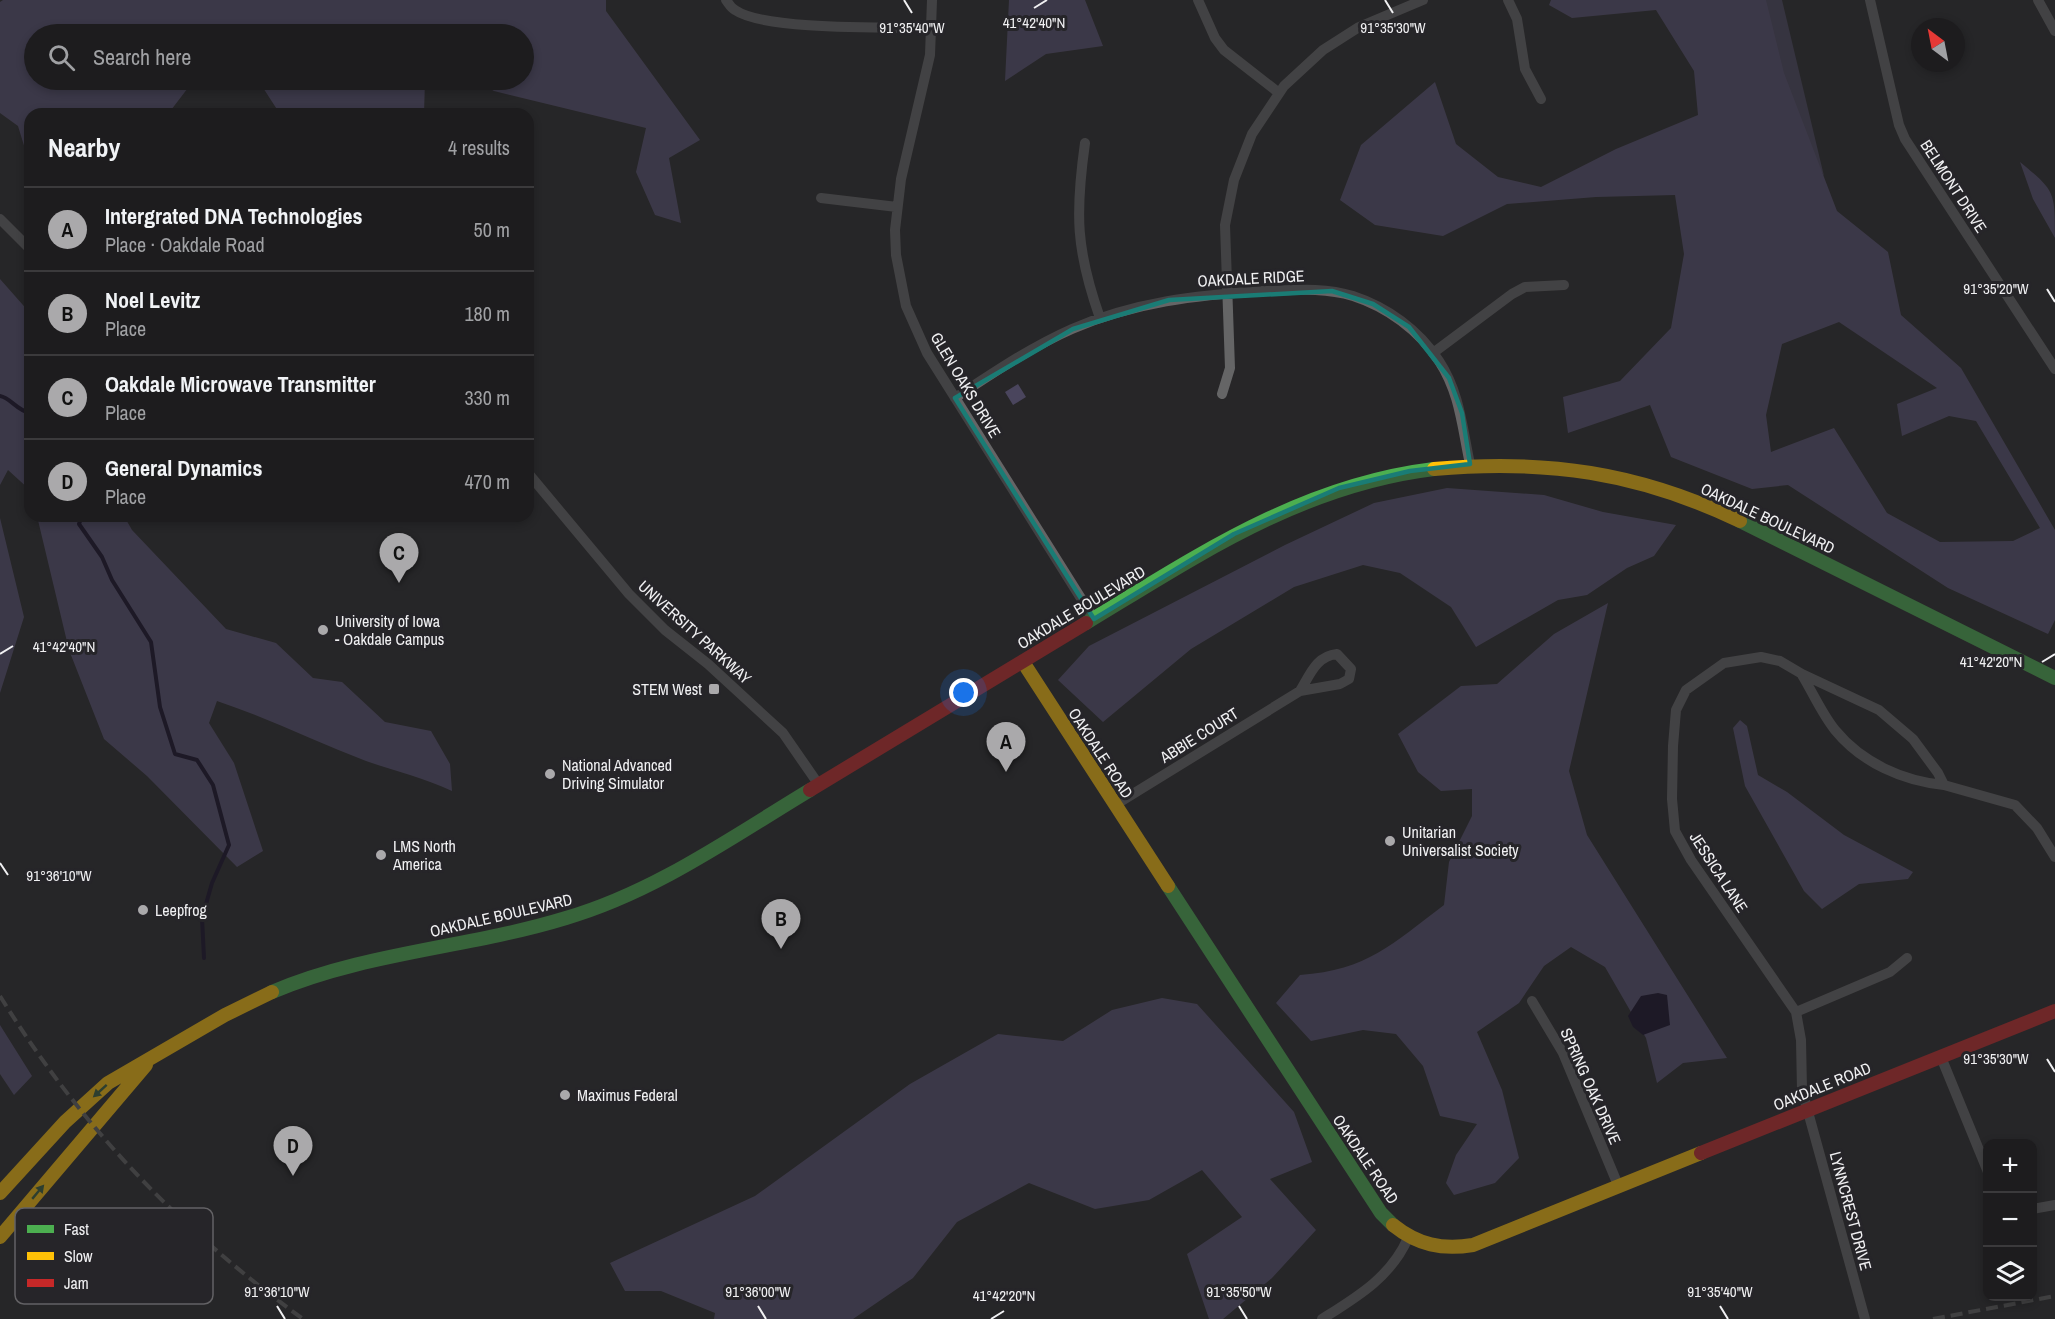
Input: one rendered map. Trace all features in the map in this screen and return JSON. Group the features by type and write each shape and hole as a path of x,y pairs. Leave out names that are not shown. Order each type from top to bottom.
{"main road":[{"name":"OAKDALE BOULEVARD","path":"0,1193 111,1081 150,1060 211,1020 254,999 313,976 358,963 563,920 605,904 676,871 1234,534 1304,500 1377,478 1430,468 1470,464 1528,464 1583,469 1638,482 1710,506 2055,678"},
{"name":"OAKDALE ROAD","path":"1023,662 1381,1213 1408,1238 1438,1248 1455,1249 1473,1245 2055,1011"},
{"name":"OAKDALE BOULEVARD","path":"25,1208 150,1060"},
{"name":"OAKDALE BOULEVARD","path":"0,1237 15,1219"}],"street":[{"path":"726,0 733,9 741,14 778,23 932,28"},
{"name":"GLEN OAKS DRIVE","path":"932,0 932,28 925,84 897,207 896,255 906,306 927,353 1094,619"},
{"path":"1198,0 1215,38 1224,50 1278,93"},
{"path":"1389,0 1394,12"},
{"path":"1222,394 1230,368 1225,225 1234,180 1252,134 1278,93 1323,50 1359,27 1423,0"},
{"path":"1508,0 1517,18 1525,69 1541,99"},
{"name":"BELMONT DRIVE","path":"1870,0 1899,125 1905,139 2055,369"},
{"path":"2038,0 2055,31"},
{"path":"1085,143 1077,205 1078,230 1086,277 1100,318"},
{"path":"821,198 897,207"},
{"path":"0,219 24,243"},
{"path":"1433,353 1512,294 1525,287 1564,285"},
{"name":"OAKDALE RIDGE","path":"955,398 1047,341 1100,318 1169,300 1226,293 1311,289 1352,296 1392,314 1409,327 1433,353 1457,398 1470,464"},
{"name":"UNIVERSITY PARKWAY","path":"534,480 629,594 665,630 708,664 783,733 819,785"},
{"name":"ABBIE COURT","path":"1115,805 1300,691 1340,684 1349,679 1351,669 1337,654 1327,655 1319,661 1300,691"},
{"name":"JESSICA LANE","path":"1808,1110 1802,1090 1801,1040 1796,1012 1692,860 1675,831 1672,799 1676,710 1686,690 1724,663 1761,657 1780,661 1802,674 1879,710 1913,739 1944,785"},
{"path":"1802,674 1836,731 1865,758 1915,782 1944,785 2015,805 2037,828 2055,857"},
{"path":"1796,1012 1890,972 1907,958"},
{"name":"SPRING OAK DRIVE","path":"1532,1001 1563,1053 1618,1185"},
{"path":"1941,1057 1983,1160"},
{"name":"LYNNCREST DRIVE","path":"1808,1110 1865,1319"},
{"path":"2037,1208 2055,1205"},
{"path":"1322,1319 1383,1276 1399,1258 1408,1238"}],"highlighted area":[{"path":"1332,291 1373,304 1409,327 1449,378 1462,413 1470,464 1410,471 1339,488 1234,534 1094,619 955,398 1073,329 1169,300"}],"shaded area":[{"path":"3,0 606,0 606,11 700,140 669,158 681,223 655,215 636,172 646,128 492,90 534,90 534,24 24,24 24,90 186,90 173,108 24,108 24,146 18,126 0,113 0,2"},
{"path":"1009,0 1085,0 1103,46 1046,54 1005,81"},
{"path":"1551,0 1766,0 1784,73 1837,211 1888,252 1901,315 1961,368 2055,530 2055,620 2048,634 1948,588 1788,485 1752,489 1671,457 1650,405 1568,433 1563,397 1620,381 1671,328 1684,254 1675,195 1596,197 1507,204 1443,236 1375,225 1340,200 1361,145 1435,82 1456,144 1498,177 1541,187 1616,149 1698,115 1694,71 1656,10 1572,18 1549,5","holes":["1839,322 1937,388 1897,404 1902,436 1949,416 1976,421 2040,528 2013,541 1940,542 1887,513 1834,428 1771,452 1766,415 1782,344"]},
{"path":"1717,0 1782,0 1824,176"},
{"path":"264,90 425,90 424,108 276,108"},
{"path":"2020,162 2051,193 2055,238 2033,199"},
{"path":"0,279 24,306 24,485 8,470 0,485"},
{"path":"1018,384 1026,397 1013,405 1005,392"},
{"path":"1447,488 1544,495 1603,512 1676,525 1654,556 1627,568 1587,595 1558,600 1476,647 1451,607 1400,573 1363,565 1294,587 1191,649 1103,722 1058,680 1089,646 1285,545 1374,503"},
{"path":"0,518 24,617 0,693"},
{"path":"38,522 127,522 132,530 226,629 276,643 313,678 342,682 385,722 431,731 450,764 452,791 366,761 217,701 209,723 234,763 263,851 237,867 147,776 104,739 69,650"},
{"path":"1608,603 1569,771 1587,835 1727,1058 1683,1063 1657,1083 1646,1038 1605,967 1571,947 1544,966 1519,1003 1477,1032 1502,1090 1519,1158 1495,1183 1454,1195 1446,1183 1456,1155 1477,1124 1440,1116 1423,1066 1396,1034 1363,1030 1311,1041 1276,1003 1300,975 1324,972 1362,961 1394,943 1444,905 1449,862 1472,816 1472,789 1441,791 1418,772 1398,734 1461,686 1497,684 1554,634"},
{"path":"1740,720 1747,726 1758,775 1787,792 1844,835 1913,872 1908,879 1859,884 1822,909 1804,891 1745,786 1733,728"},
{"path":"1658,993 1667,995 1670,1025 1643,1035 1633,1027 1628,1016 1641,996"},
{"path":"1162,998 1197,1004 1294,1112 1312,1162 1270,1179 1316,1230 1272,1278 1223,1319 1209,1319 1187,1254 1242,1217 1202,1170 1149,1200 1095,1209 1029,1183 957,1222 913,1278 853,1319 714,1319 715,1313 661,1291 625,1291 610,1263 755,1196 910,1084 998,1034 1063,1041 1112,1010"},
{"path":"0,1025 32,1076 14,1095 0,1074"}],"waterway":[{"path":"0,396 24,410"},
{"path":"80,522 102,557 112,580 151,642 160,707 175,754 197,760 213,785 229,845 212,883 202,918 204,958"}],"railway":[{"path":"0,996 64,1089 135,1173 170,1208"},
{"path":"213,1247 303,1319"},
{"path":"1933,1319 2055,1296"}],"traffic: fast":[{"path":"1086,623 1210,549 1295,507 1339,490 1385,477 1434,469"},
{"path":"1740,521 2055,678"},
{"path":"272,992 344,968 492,937 599,907 631,894 692,862 810,790"},
{"path":"1168,886 1381,1213 1393,1225"}],"traffic: slow":[{"path":"1434,469 1514,466 1590,473 1628,480 1665,491 1740,521"},
{"path":"1023,662 1168,886"},
{"path":"0,1193 65,1122 108,1083 225,1015 272,992"},
{"path":"25,1208 146,1065"},
{"path":"1393,1225 1402,1232 1431,1244 1451,1247 1473,1245 1701,1153"},
{"path":"0,1237 15,1219"}],"traffic: jam":[{"path":"810,790 1086,623"},
{"path":"1701,1153 2055,1011"}],"place":[{"name":"Oakdale Microwave Transmitter","path":"399,583"},
{"name":"University of Iowa - Oakdale Campus","path":"323,630"},
{"name":"STEM West","path":"714,689"},
{"name":"Intergrated DNA Technologies","path":"1006,772"},
{"name":"National Advanced Driving Simulator","path":"550,774"},
{"name":"Unitarian Universalist Society","path":"1390,841"},
{"name":"LMS North America","path":"381,855"},
{"name":"Leepfrog","path":"143,910"},
{"name":"Noel Levitz","path":"781,949"},
{"name":"Maximus Federal","path":"565,1095"},
{"name":"General Dynamics","path":"293,1176"}]}
